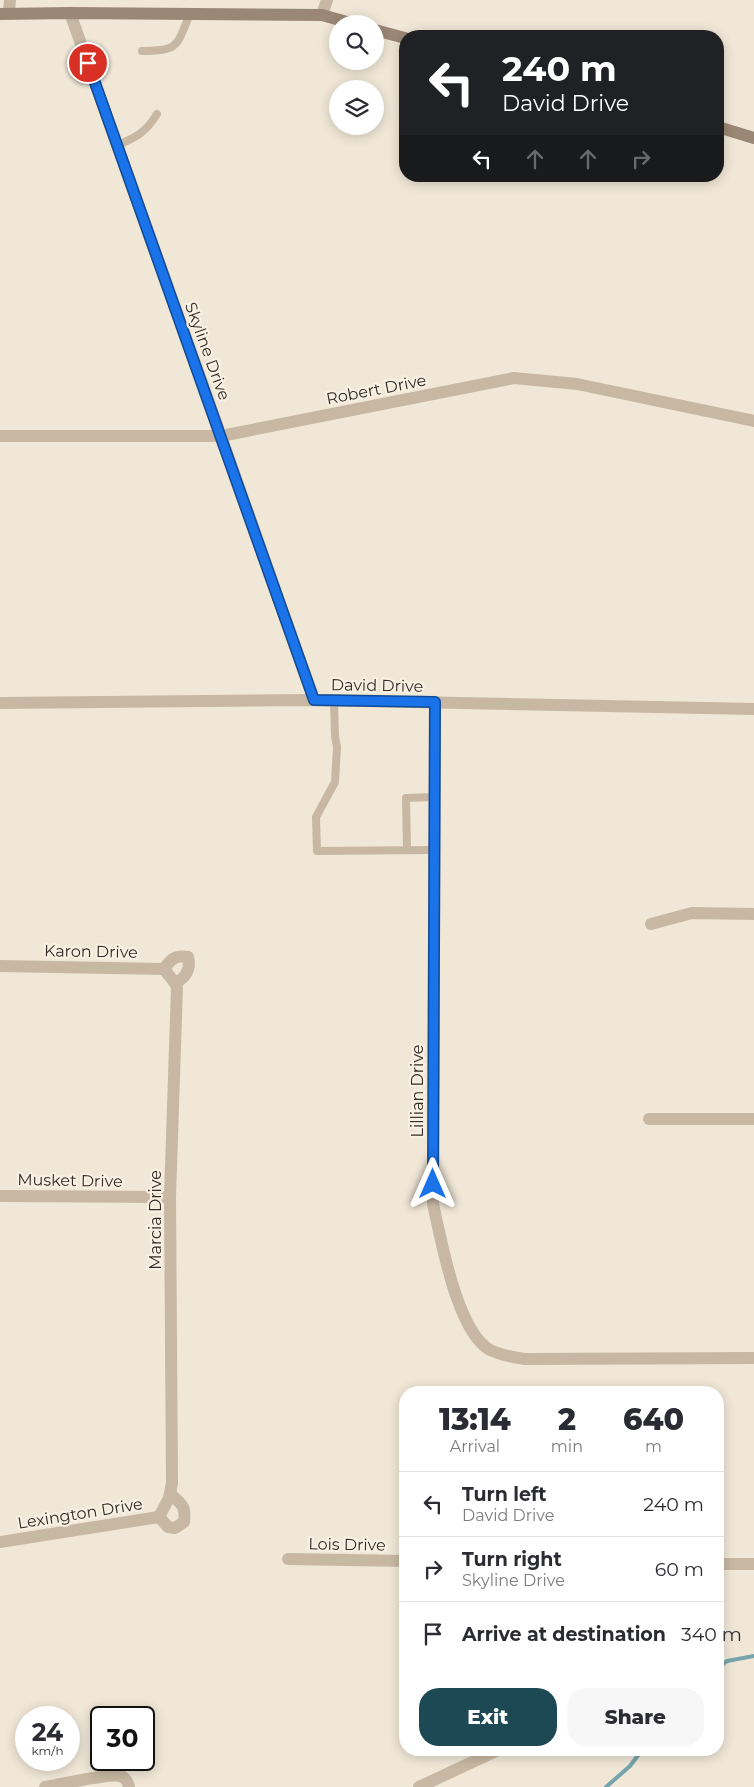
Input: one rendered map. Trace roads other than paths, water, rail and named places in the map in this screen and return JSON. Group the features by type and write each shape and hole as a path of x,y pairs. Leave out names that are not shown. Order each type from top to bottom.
{"main road":[{"path":"6,9 70,13 322,15 329,17"},
{"path":"384,32 399,36"},
{"path":"724,129 754,138"}],"street":[{"path":"322,15 326,0"},
{"name":"Skyline Drive","path":"70,13 222,436 314,700"},
{"name":"Robert Drive","path":"0,436 222,436 514,378 577,384 754,421"},
{"name":"David Drive","path":"0,703 314,700 754,709"},
{"name":"Lillian Drive","path":"435,702 433,1204 450,1277 475,1336 489,1350 524,1359 754,1358"},
{"path":"651,924 692,913 754,914"},
{"path":"179,956 188,957 189,970 181,980 175,983 164,969 172,959 179,956"},
{"name":"Karon Drive","path":"0,966 164,969"},
{"name":"Marcia Drive","path":"159,1517 170,1494 172,1483 170,1198 175,983"},
{"path":"649,1119 754,1119"},
{"name":"Musket Drive","path":"0,1196 170,1198"},
{"name":"Lexington Drive","path":"0,1542 159,1517 168,1527 175,1528 184,1522 185,1510 170,1494"},
{"name":"Lois Drive","path":"288,1559 399,1561"},
{"path":"724,1564 754,1564"},
{"path":"419,1787 485,1756"},
{"path":"45,1787 96,1783 110,1775 121,1776 128,1782 129,1787"}],"lane":[{"path":"142,51 164,51 177,44 190,14"},
{"path":"118,145 134,138 148,128 157,114"},
{"path":"334,701 337,747 335,782 316,817 317,851 434,850"},
{"path":"407,850 406,798 434,797"}],"waterway":[{"path":"724,1663 727,1661 754,1656"},
{"path":"606,1787 630,1766 638,1756"}]}
